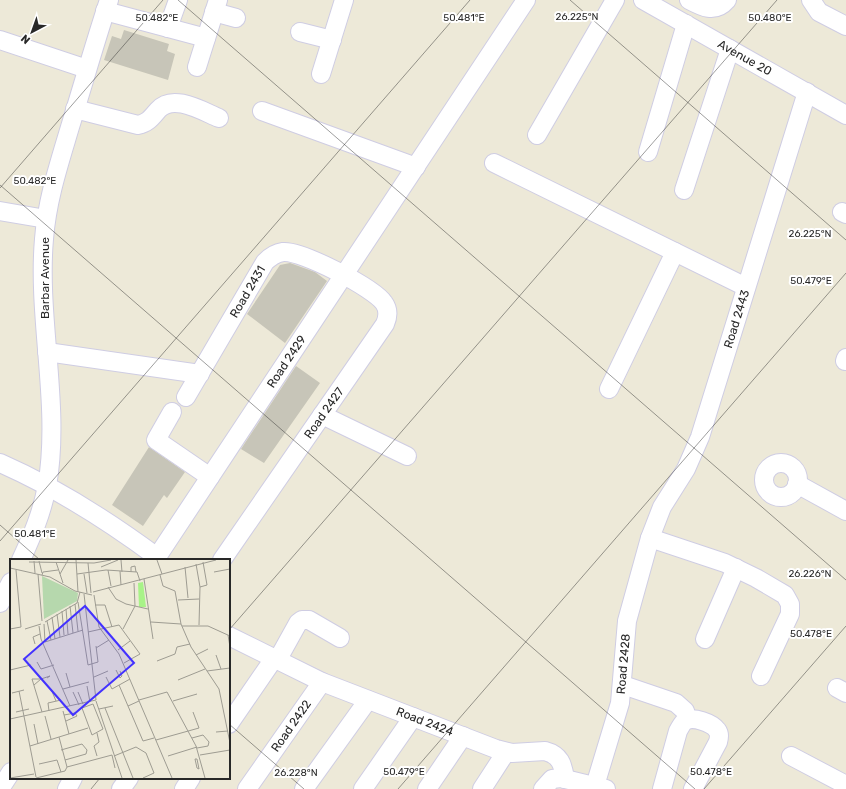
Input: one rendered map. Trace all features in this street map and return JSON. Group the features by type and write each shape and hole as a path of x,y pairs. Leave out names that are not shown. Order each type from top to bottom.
{"street":[{"path":"168,28 178,0"},
{"path":"321,74 344,0"},
{"path":"262,111 416,167 526,0"},
{"path":"537,135 615,0"},
{"name":"Avenue 20","path":"643,0 846,115"},
{"path":"688,0 710,9 720,6 727,0"},
{"path":"812,0 819,12 846,26"},
{"path":"107,6 168,28 206,38"},
{"name":"Barbar Avenue","path":"21,559 37,524 47,485 51,443 42,274 46,219 56,174 107,6"},
{"path":"197,67 216,6 236,18"},
{"path":"648,152 686,24"},
{"path":"300,32 332,40"},
{"path":"0,40 87,69"},
{"path":"684,190 730,49"},
{"name":"Road 2443","path":"650,538 662,507 686,469 696,448 807,92"},
{"path":"75,109 138,125 147,122 166,104 178,102 219,118"},
{"path":"494,163 746,287"},
{"name":"Road 2429","path":"0,463 47,485 119,529 156,559 416,167"},
{"path":"0,211 46,219"},
{"name":"Road 2431","path":"186,397 261,268 270,257 283,252 290,252 345,274"},
{"path":"609,389 675,252"},
{"name":"Road 2427","path":"223,559 387,319 387,309 382,300 345,274"},
{"path":"47,352 200,374"},
{"path":"172,412 156,440 210,478"},
{"path":"322,415 407,456"},
{"path":"797,484 846,511"},
{"path":"650,538 736,568 781,592 790,604 789,619 762,676"},
{"name":"Road 2428","path":"598,788 620,703 623,685 627,621 650,538"},
{"path":"705,639 736,568"},
{"path":"0,603 10,584"},
{"path":"230,723 302,620 309,620 340,638"},
{"name":"Road 2424","path":"230,638 276,658 322,682 506,752 545,751 550,753 556,756 563,765 565,779"},
{"name":"Road 2422","path":"247,789 322,682"},
{"path":"623,685 680,705 685,711 687,719"},
{"path":"304,789 368,700"},
{"path":"363,789 413,717"},
{"path":"662,789 678,731 683,722 687,719 706,722 717,729 720,736 693,789"},
{"path":"427,789 463,736"},
{"path":"482,789 506,752"},
{"path":"791,756 846,785"},
{"path":"66,789 72,779"},
{"path":"121,789 128,779"},
{"path":"184,789 191,779"},
{"path":"543,789 552,779 565,779 598,788"}],"building":[{"path":"124,30 169,44 167,51 175,54 168,80 104,60 112,36 121,39"},
{"path":"290,263 315,272 327,281 285,343 247,314 280,265"},
{"path":"296,366 320,383 264,463 241,449"},
{"path":"149,447 185,472 167,498 164,495 143,526 112,505"}]}
